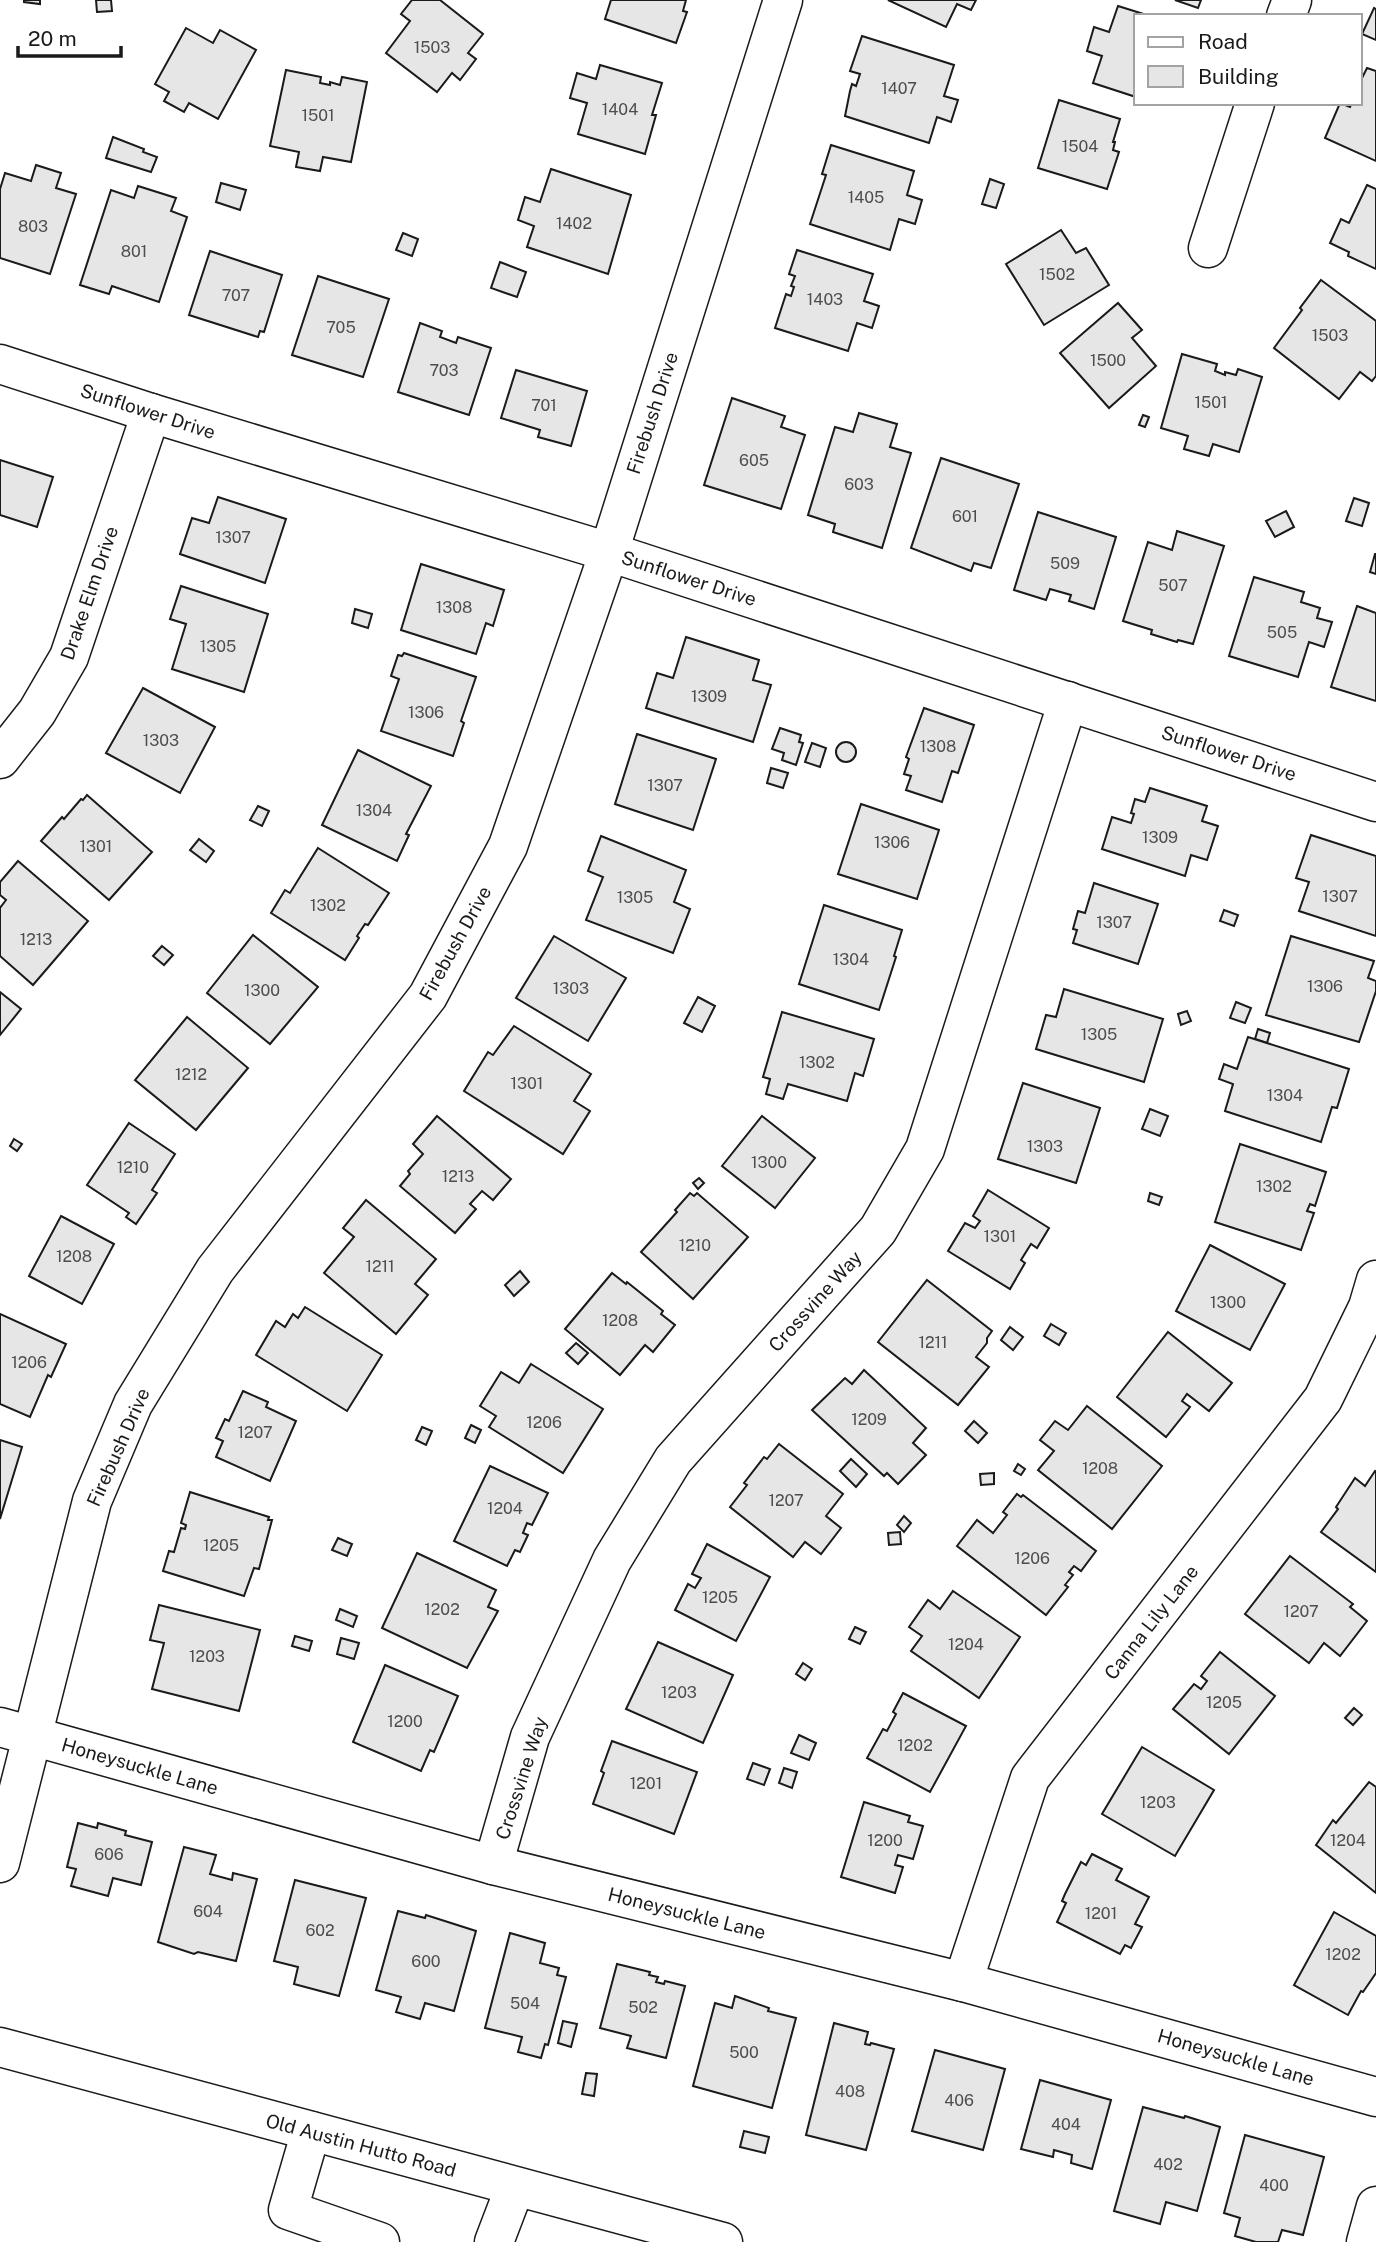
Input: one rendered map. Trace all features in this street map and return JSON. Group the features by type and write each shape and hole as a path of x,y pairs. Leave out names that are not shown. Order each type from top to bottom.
{"street":[{"name":"Firebush Drive","path":"0,1863 16,1730 92,1501 133,1404 215,1270 428,996 508,846 609,552 783,0"},
{"path":"1208,248 1254,105"},
{"name":"Sunflower Drive","path":"0,364 151,413 609,552 1376,802"},
{"name":"Drake Elm Drive","path":"0,759 37,712 69,657 151,413"},
{"name":"Crossvine Way","path":"493,1865 530,1737 612,1560 674,1460 878,1230 925,1149 1068,701"},
{"name":"Canna Lily Lane","path":"964,1982 1030,1778 1323,1399 1368,1307 1376,1280"},
{"name":"Honeysuckle Lane","path":"16,1730 493,1865 964,1982 1376,2096"},
{"name":"Old Austin Hutto Road","path":"0,2047 717,2241"},
{"path":"311,2131 288,2210 380,2242"},
{"path":"494,2242 515,2187"},
{"path":"1366,2242 1376,2206"}],"building":[{"path":"40,0 40,4 24,2"},
{"path":"96,0 111,0 112,11 97,12"},
{"path":"412,0 440,0 483,34 468,53 476,59 460,80 452,73 437,92 386,53 410,21 401,14"},
{"path":"611,0 686,0 683,11 687,12 676,43 605,19"},
{"path":"888,0 976,0 971,10 957,4 946,27"},
{"path":"1175,0 1201,0 1198,8"},
{"path":"1118,6 1144,14 1134,14 1134,96 1093,83 1102,56 1087,51 1094,27 1109,32"},
{"path":"1374,8 1376,9 1376,40 1362,34"},
{"path":"186,28 213,43 220,30 256,50 218,119 189,103 184,112 164,101 169,92 155,84"},
{"path":"862,36 954,65 944,96 958,100 951,122 937,117 929,143 845,116 852,84 856,86 860,74 850,71"},
{"path":"600,65 662,83 652,115 656,115 645,154 578,134 587,103 570,98 577,73 596,79"},
{"path":"1367,68 1376,71 1376,161 1325,138 1339,105 1362,105 1362,78"},
{"path":"286,70 321,77 320,83 330,85 330,82 340,85 342,77 367,82 351,162 323,157 320,171 296,167 299,152 270,146"},
{"path":"1059,100 1120,119 1113,142 1113,150 1119,152 1107,189 1038,168"},
{"path":"113,137 157,157 151,172 106,158"},
{"path":"831,145 914,171 907,195 922,200 915,224 899,219 890,250 810,224 826,175 822,174"},
{"path":"36,165 61,173 56,188 76,194 50,274 0,258 0,189 5,173 31,181"},
{"path":"551,169 631,195 608,274 527,247 534,226 518,220 525,197 540,202"},
{"path":"990,179 1004,184 996,208 982,204"},
{"path":"221,183 246,190 240,210 216,202"},
{"path":"1367,185 1376,189 1376,269 1348,256 1349,252 1330,243 1341,219 1349,223"},
{"path":"138,186 176,198 171,211 187,217 159,302 112,286 109,294 80,285 111,190 134,198"},
{"path":"1061,230 1076,253 1086,248 1109,285 1044,325 1006,264"},
{"path":"403,233 418,239 412,256 396,250"},
{"path":"797,250 873,274 864,301 879,306 872,328 857,323 848,351 775,328 786,294 791,296 794,287 791,286 795,276 789,274"},
{"path":"210,251 282,275 264,332 260,331 258,337 189,315"},
{"path":"500,262 526,272 517,297 491,288"},
{"path":"318,276 389,299 363,377 292,355"},
{"path":"1321,280 1376,321 1376,376 1372,381 1360,372 1339,399 1274,348"},
{"path":"1118,303 1142,330 1132,338 1156,366 1109,408 1060,353"},
{"path":"420,323 442,331 440,337 456,343 458,337 491,348 469,415 398,392"},
{"path":"1182,354 1217,364 1215,371 1225,375 1225,372 1236,375 1238,369 1262,377 1239,452 1213,444 1209,456 1184,449 1188,436 1161,428"},
{"path":"516,370 587,391 571,446 538,437 540,430 501,418"},
{"path":"732,398 785,416 781,427 805,435 781,509 704,485"},
{"path":"859,413 897,424 890,447 911,453 882,548 833,532 835,524 808,515 835,427 853,432"},
{"path":"1143,415 1149,417 1145,427 1139,425"},
{"path":"941,458 1019,484 991,568 974,563 971,571 911,548"},
{"path":"0,460 53,477 37,527 0,515"},
{"path":"218,497 286,519 265,583 180,554 192,518 209,523"},
{"path":"1354,498 1369,503 1362,526 1346,521"},
{"path":"1286,511 1294,527 1275,537 1266,521"},
{"path":"1038,512 1116,537 1094,609 1069,601 1071,595 1050,589 1046,600 1014,590"},
{"path":"1177,531 1224,546 1193,644 1151,634 1152,630 1123,621 1148,542 1172,550"},
{"path":"1376,554 1376,574 1370,572"},
{"path":"421,564 504,590 493,626 486,623 476,654 401,630"},
{"path":"1254,577 1304,592 1301,602 1320,608 1317,618 1332,622 1324,647 1309,642 1298,677 1229,656"},
{"path":"181,586 268,614 244,692 172,669 186,624 170,619"},
{"path":"1357,606 1376,613 1376,701 1331,687"},
{"path":"355,609 372,614 368,628 352,623"},
{"path":"686,637 759,660 753,680 771,685 753,742 646,708 657,673 673,678"},
{"path":"404,653 476,677 461,721 464,723 453,756 381,731 399,679 391,676 398,655 402,656"},
{"path":"143,688 215,727 180,793 106,753"},
{"path":"924,708 974,725 958,773 952,771 942,802 906,790 911,776 904,774 909,759 906,757"},
{"path":"780,728 801,735 799,742 803,743 796,765 782,760 784,753 772,749"},
{"path":"637,734 716,759 693,830 615,804"},
{"path":"846,742 853,745 856,752 853,759 846,762 839,759 836,752 839,745"},
{"path":"812,743 826,748 820,767 805,762"},
{"path":"358,750 431,786 406,834 409,835 397,861 322,825"},
{"path":"771,768 788,773 783,788 767,783"},
{"path":"1150,788 1207,806 1202,821 1218,826 1207,860 1191,855 1185,876 1102,849 1112,817 1131,823 1135,799 1145,802"},
{"path":"87,795 152,852 109,900 41,841 62,817 64,819"},
{"path":"861,804 939,830 917,899 838,874"},
{"path":"258,806 269,811 262,826 250,820"},
{"path":"1311,835 1376,856 1376,936 1299,911 1309,882 1296,878"},
{"path":"601,836 686,870 674,902 690,909 673,953 586,920 603,877 588,871"},
{"path":"199,839 214,851 206,862 190,850"},
{"path":"318,848 389,893 368,925 365,924 357,936 359,938 345,960 271,913 285,890 290,893"},
{"path":"18,861 88,921 33,985 0,956 0,908 6,900 0,895 0,882"},
{"path":"1094,883 1158,904 1138,964 1073,943 1077,930 1073,929 1078,911 1085,913"},
{"path":"824,905 902,930 879,1010 799,984"},
{"path":"1224,910 1238,915 1234,926 1220,921"},
{"path":"253,935 318,987 270,1044 207,993"},
{"path":"554,936 626,978 588,1041 516,998"},
{"path":"1291,936 1374,961 1368,978 1376,981 1376,991 1359,1042 1266,1015"},
{"path":"162,946 173,955 164,965 153,956"},
{"path":"1064,989 1163,1019 1144,1082 1036,1049 1046,1015 1056,1017"},
{"path":"0,992 21,1009 0,1035"},
{"path":"698,997 715,1006 702,1032 684,1023"},
{"path":"1236,1002 1251,1008 1245,1023 1230,1018"},
{"path":"1187,1011 1191,1021 1181,1025 1178,1014"},
{"path":"782,1012 874,1039 863,1076 855,1073 847,1101 788,1084 783,1099 766,1094 770,1079 763,1077"},
{"path":"187,1017 248,1068 196,1130 135,1080"},
{"path":"514,1026 591,1074 574,1101 590,1111 563,1154 464,1091 488,1052 493,1055"},
{"path":"1258,1029 1270,1033 1267,1043 1255,1039"},
{"path":"1248,1037 1349,1069 1337,1108 1332,1107 1321,1142 1225,1111 1233,1084 1219,1079 1224,1064 1237,1069"},
{"path":"1023,1083 1100,1108 1076,1183 998,1159"},
{"path":"1150,1109 1168,1116 1160,1136 1142,1129"},
{"path":"437,1116 511,1179 493,1200 482,1191 470,1204 476,1209 455,1233 400,1186 410,1174 408,1171 423,1154 413,1144"},
{"path":"762,1116 815,1158 775,1208 722,1166"},
{"path":"129,1123 175,1154 152,1190 157,1193 136,1224 126,1217 129,1213 87,1185"},
{"path":"14,1139 22,1144 17,1151 10,1146"},
{"path":"1240,1144 1326,1172 1315,1206 1310,1204 1307,1211 1314,1213 1301,1250 1215,1222"},
{"path":"699,1178 704,1183 698,1189 693,1183"},
{"path":"988,1190 1049,1228 1037,1248 1031,1244 1021,1260 1025,1263 1010,1289 948,1251 965,1223 975,1228 980,1221 973,1216"},
{"path":"690,1193 694,1196 697,1193 748,1237 693,1299 641,1252 677,1212 675,1210"},
{"path":"1150,1193 1162,1197 1159,1205 1148,1201"},
{"path":"366,1200 436,1259 415,1284 428,1295 396,1334 324,1273 354,1237 343,1228"},
{"path":"61,1216 114,1244 82,1304 29,1276"},
{"path":"1210,1245 1285,1284 1250,1350 1176,1311"},
{"path":"520,1271 529,1282 514,1296 505,1285"},
{"path":"612,1273 663,1311 661,1314 675,1325 653,1352 645,1345 620,1375 565,1329"},
{"path":"927,1280 992,1331 976,1357 989,1367 958,1405 878,1342"},
{"path":"305,1307 382,1355 347,1411 256,1355 276,1321 285,1327 293,1314 298,1318"},
{"path":"0,1314 66,1344 51,1377 48,1375 30,1417 0,1404"},
{"path":"1051,1324 1066,1333 1059,1345 1044,1336"},
{"path":"1010,1327 1023,1337 1013,1350 1001,1340"},
{"path":"1168,1332 1232,1383 1209,1411 1187,1394 1182,1401 1190,1407 1166,1437 1117,1397"},
{"path":"576,1343 588,1353 578,1364 566,1353"},
{"path":"531,1364 603,1409 563,1473 489,1427 496,1416 480,1406 501,1372 519,1383"},
{"path":"864,1370 926,1428 913,1443 926,1455 898,1484 887,1473 884,1476 812,1410 845,1378 852,1384"},
{"path":"243,1391 268,1402 266,1407 296,1421 270,1481 216,1457 223,1441 216,1438 225,1419 229,1421"},
{"path":"1087,1406 1162,1466 1112,1529 1038,1470 1054,1451 1040,1440 1055,1421 1068,1430"},
{"path":"974,1421 987,1433 978,1443 965,1431"},
{"path":"471,1425 481,1430 475,1443 465,1438"},
{"path":"422,1427 432,1431 426,1445 416,1440"},
{"path":"0,1440 22,1447 0,1519"},
{"path":"779,1444 843,1494 826,1516 841,1528 821,1554 805,1542 793,1557 730,1507 764,1457 767,1459"},
{"path":"851,1459 867,1474 856,1487 840,1471"},
{"path":"1018,1464 1025,1469 1021,1475 1014,1471"},
{"path":"490,1466 548,1493 532,1525 527,1523 523,1533 528,1535 520,1552 515,1550 507,1566 454,1541"},
{"path":"1375,1471 1376,1572 1321,1532 1338,1509 1336,1507 1355,1478 1365,1486"},
{"path":"994,1473 994,1484 981,1485 980,1474"},
{"path":"190,1492 272,1520 259,1569 254,1568 244,1596 163,1571 169,1551 174,1552 181,1528 185,1529 186,1525 181,1523"},
{"path":"1017,1494 1021,1497 1023,1495 1096,1551 1081,1571 1074,1566 1069,1572 1073,1575 1065,1585 1068,1587 1046,1615 957,1546 977,1520 993,1533 1007,1515 1003,1512"},
{"path":"904,1516 911,1523 904,1532 897,1525"},
{"path":"900,1532 901,1544 889,1545 888,1533"},
{"path":"338,1538 352,1544 347,1556 332,1550"},
{"path":"707,1544 770,1577 736,1641 675,1610 688,1584 695,1588 701,1578 692,1574"},
{"path":"417,1553 496,1590 488,1607 498,1611 467,1668 382,1628"},
{"path":"1290,1556 1353,1604 1350,1607 1367,1621 1340,1656 1324,1643 1309,1663 1245,1614"},
{"path":"953,1591 1020,1637 979,1698 911,1651 922,1636 909,1627 928,1600 940,1609"},
{"path":"159,1605 260,1630 239,1711 152,1689 164,1643 150,1640"},
{"path":"340,1609 357,1616 353,1627 336,1620"},
{"path":"855,1627 866,1632 860,1644 849,1639"},
{"path":"295,1636 312,1641 309,1651 292,1646"},
{"path":"341,1638 359,1643 354,1659 337,1654"},
{"path":"658,1642 733,1675 703,1743 626,1709"},
{"path":"1220,1652 1275,1696 1229,1754 1173,1709 1194,1684 1201,1689 1207,1681 1201,1676"},
{"path":"803,1663 812,1669 805,1680 796,1674"},
{"path":"385,1665 458,1696 434,1752 430,1750 421,1771 353,1742"},
{"path":"903,1693 966,1726 930,1792 867,1758 883,1729 887,1731"},
{"path":"1354,1708 1362,1715 1353,1725 1345,1718"},
{"path":"799,1735 816,1743 809,1760 791,1753"},
{"path":"612,1741 697,1772 674,1834 593,1804"},
{"path":"1142,1747 1214,1790 1175,1856 1102,1814"},
{"path":"753,1763 770,1769 764,1785 747,1779"},
{"path":"784,1768 797,1772 792,1788 779,1783"},
{"path":"1369,1782 1376,1787 1376,1893 1316,1845 1333,1820 1336,1823"},
{"path":"864,1802 910,1816 908,1822 923,1826 913,1859 898,1855 895,1865 903,1867 895,1893 841,1877"},
{"path":"78,1823 97,1828 98,1823 126,1831 125,1835 152,1842 141,1885 113,1878 108,1896 71,1886 76,1869 67,1867"},
{"path":"184,1847 216,1855 210,1874 232,1880 233,1873 257,1879 236,1961 198,1952 194,1954 158,1942"},
{"path":"1092,1854 1122,1869 1116,1880 1149,1897 1135,1924 1142,1927 1131,1948 1125,1945 1120,1954 1057,1922 1066,1903 1062,1901 1081,1862 1086,1865"},
{"path":"295,1880 366,1898 339,1996 294,1984 298,1967 274,1961"},
{"path":"398,1911 425,1918 426,1915 476,1931 454,2011 425,2003 420,2019 396,2012 401,1997 376,1990"},
{"path":"1334,1912 1376,1936 1376,1973 1363,1992 1361,1991 1348,2015 1294,1985"},
{"path":"510,1933 545,1943 540,1963 559,1968 557,1975 566,1977 548,2045 545,2044 541,2058 518,2052 522,2037 485,2028"},
{"path":"617,1964 650,1972 649,1975 658,1977 656,1982 664,1984 665,1981 685,1986 666,2058 627,2048 631,2036 600,2028"},
{"path":"735,1996 769,2008 768,2011 796,2018 772,2108 693,2086 715,2003 732,2008"},
{"path":"563,2021 577,2024 571,2047 558,2043"},
{"path":"834,2023 868,2032 865,2044 894,2049 866,2150 806,2135"},
{"path":"935,2050 1005,2069 983,2150 912,2131"},
{"path":"586,2073 597,2074 594,2096 582,2094"},
{"path":"1040,2080 1111,2100 1092,2169 1071,2163 1072,2155 1054,2150 1053,2157 1021,2149"},
{"path":"1143,2107 1220,2127 1197,2211 1166,2202 1160,2224 1114,2211"},
{"path":"744,2131 769,2137 765,2153 740,2147"},
{"path":"1245,2135 1324,2157 1303,2235 1282,2230 1278,2242 1256,2242 1235,2236 1240,2218 1224,2213"}]}
